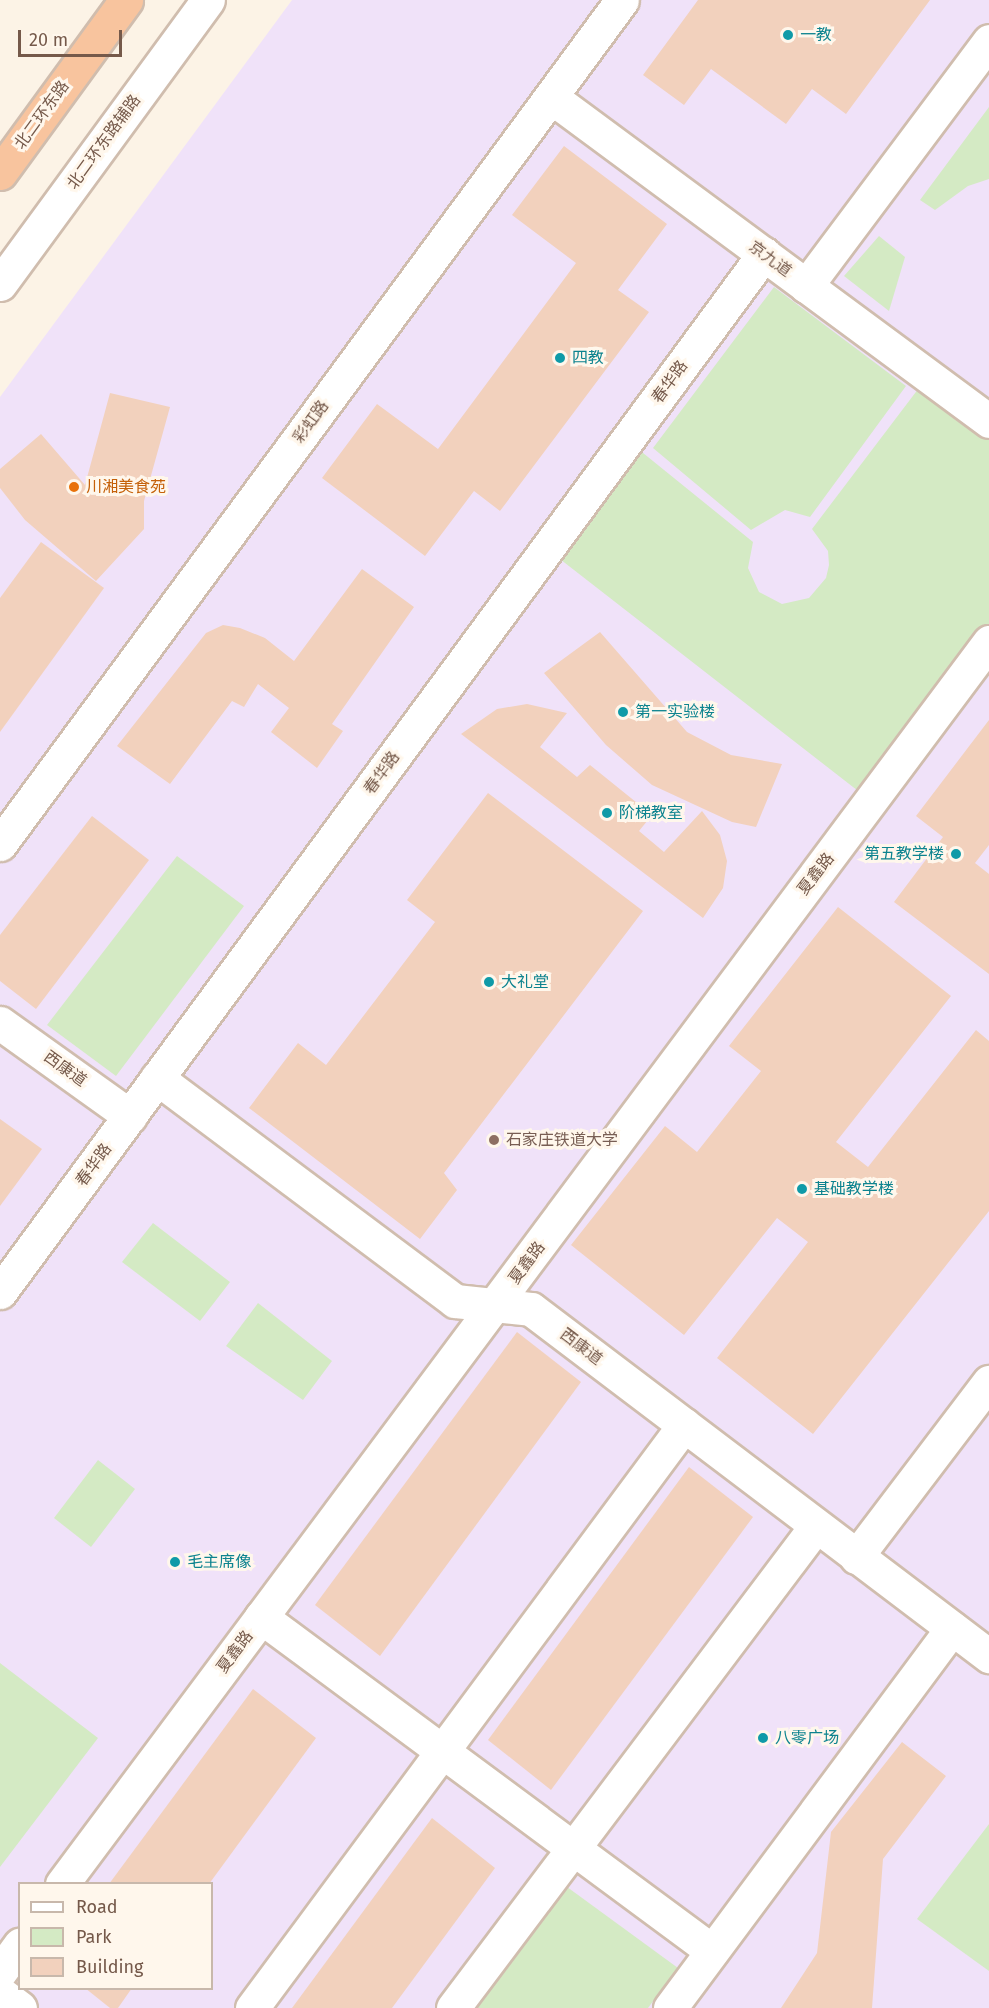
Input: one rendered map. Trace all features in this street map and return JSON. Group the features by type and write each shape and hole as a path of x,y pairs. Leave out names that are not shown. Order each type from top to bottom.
{"highway":[{"name":"北二环东路","path":"0,173 126,0"}],"street":[{"name":"北二环东路辅路","path":"0,284 208,0"},
{"name":"彩虹路","path":"0,844 622,0"},
{"path":"806,286 989,41"},
{"name":"京九道","path":"551,97 989,421"},
{"name":"春华路","path":"0,1292 764,254"},
{"name":"夏鑫路","path":"63,1882 989,642"},
{"name":"西康道","path":"0,1023 130,1116"},
{"name":"西康道","path":"158,1078 455,1301 531,1309 989,1656"},
{"path":"856,1557 989,1382"},
{"path":"252,2008 684,1425"},
{"path":"453,2008 816,1526"},
{"path":"261,1617 712,1951"},
{"path":"670,2008 952,1628"},
{"path":"0,1972 18,1947"},
{"path":"0,1993 20,2008"}],"shaded area":[{"name":"石家庄铁道大学","path":"292,0 989,0 989,2008 0,2008 0,397"}],"green space":[{"path":"989,107 989,179 968,186 935,210 920,200"},
{"path":"879,236 905,257 889,311 844,276"},
{"path":"774,287 906,386 810,517 785,510 751,530 653,448"},
{"path":"928,376 989,421 989,642 871,801 547,549 627,440 753,542 748,568 759,592 782,604 809,598 826,578 829,565 828,551 812,529"},
{"path":"177,856 244,906 116,1076 47,1025"},
{"path":"153,1223 230,1282 200,1321 122,1262"},
{"path":"258,1303 332,1361 303,1400 226,1346"},
{"path":"98,1460 135,1489 91,1547 54,1518"},
{"path":"0,1663 98,1738 0,1867"},
{"path":"989,1824 989,1971 917,1919"},
{"path":"563,1884 678,1968 648,2008 471,2008"}],"building":[{"name":"一教","path":"698,0 930,0 846,114 812,89 786,124 711,69 684,105 643,75"},
{"name":"四教","path":"564,146 667,224 618,290 649,312 500,511 474,491 425,556 322,478 377,404 438,449 576,263 512,215"},
{"name":"川湘美食苑","path":"110,393 170,407 144,501 144,529 96,581 25,520 0,488 0,469 41,434 85,485"},
{"path":"41,542 104,588 0,732 0,598"},
{"path":"362,569 414,607 332,724 343,731 317,768 271,732 289,708 258,684 244,707 232,701 170,784 117,746 206,633 223,625 240,628 265,638 294,661"},
{"name":"第一实验楼","path":"600,632 687,732 731,755 782,764 756,827 732,822 652,785 606,745 544,673"},
{"name":"阶梯教室","path":"527,704 567,713 540,747 577,777 590,765 652,815 639,831 664,852 702,811 720,835 727,861 723,888 703,918 461,734 497,709"},
{"name":"第五教学楼","path":"989,720 989,845 975,863 989,874 989,974 894,902 943,837 916,816"},
{"name":"大礼堂","path":"488,793 643,911 444,1173 457,1190 420,1239 249,1108 298,1043 326,1065 435,922 407,900"},
{"path":"92,816 149,860 36,1009 0,981 0,935"},
{"name":"基础教学楼","path":"838,907 951,996 836,1142 868,1167 976,1030 989,1041 989,1211 813,1434 717,1358 808,1242 777,1218 684,1335 571,1245 665,1126 697,1152 761,1071 729,1046"},
{"path":"0,1119 42,1149 0,1206"},
{"path":"517,1332 581,1382 380,1656 315,1605"},
{"path":"689,1467 753,1517 551,1790 488,1740"},
{"path":"253,1689 316,1738 210,1882 110,1882"},
{"path":"902,1742 946,1776 883,1859 872,2008 781,2008 817,1953 831,1832"},
{"path":"432,1818 495,1868 392,2008 292,2008"},
{"path":"88,1990 131,1990 118,2008 110,2008"}],"place":[{"name":"一教","path":"788,35"},
{"name":"四教","path":"560,358"},
{"name":"川湘美食苑","path":"74,487"},
{"name":"第一实验楼","path":"623,712"},
{"name":"阶梯教室","path":"607,813"},
{"name":"第五教学楼","path":"956,854"},
{"name":"大礼堂","path":"489,982"},
{"name":"石家庄铁道大学","path":"494,1140"},
{"name":"基础教学楼","path":"802,1189"},
{"name":"毛主席像","path":"175,1562"},
{"name":"八零广场","path":"763,1738"}]}
